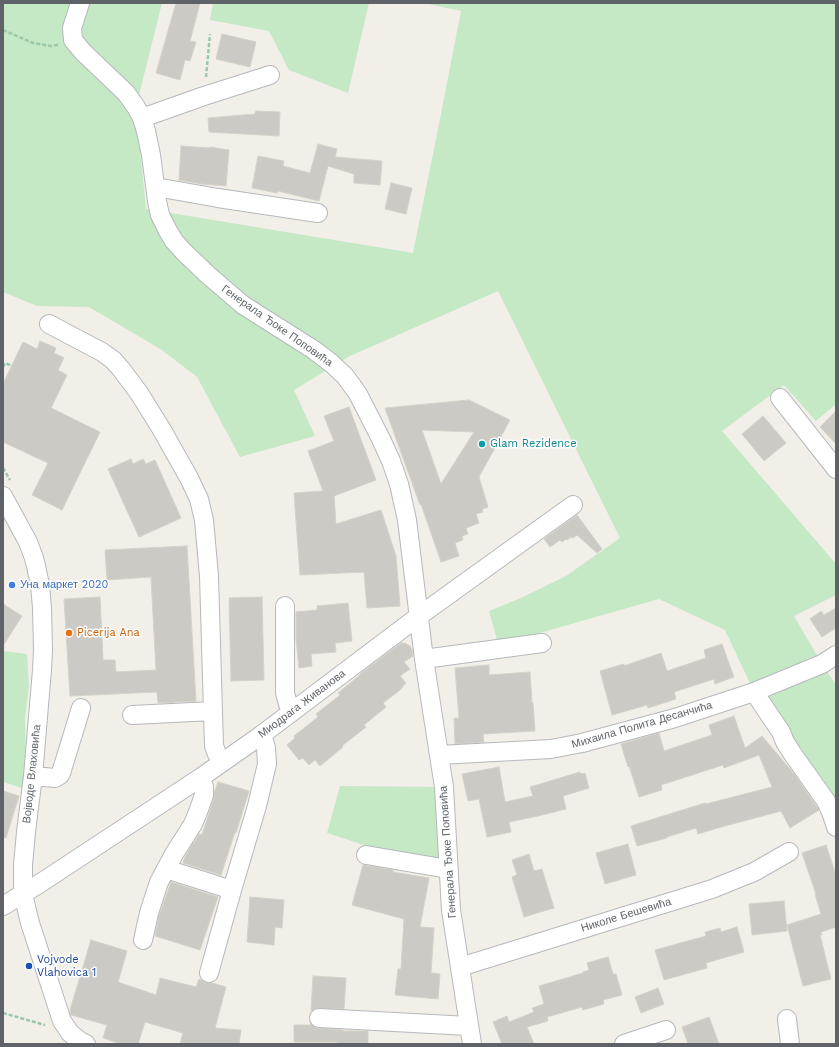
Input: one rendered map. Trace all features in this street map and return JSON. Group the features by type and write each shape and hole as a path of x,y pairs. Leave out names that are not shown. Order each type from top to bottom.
{"street":[{"path":"73,40 72,28 80,3"},
{"name":"Генерала Ђоке Поповића","path":"73,40 83,52 126,93 142,118 150,149 160,215 171,236 184,252 208,276 243,305 314,350 345,376 358,394 381,439 399,484 407,520 424,659 444,787 451,910 472,1044"},
{"path":"142,118 270,75"},
{"path":"156,187 318,213"},
{"path":"49,324 102,352 113,360 139,393 162,430 199,499 204,520 209,576 214,746 222,762"},
{"path":"780,398 836,469"},
{"name":"Војводе Влаховића","path":"3,496 28,542 36,566 40,585 42,622 43,650 38,723 25,845 23,894 30,923 62,1021 70,1033 86,1044"},
{"name":"Миодрага Живанова","path":"3,906 200,778 260,736 419,616 573,505"},
{"path":"285,606 284,694 293,711"},
{"path":"424,659 542,643"},
{"name":"Михаила Полита Десанчића","path":"439,756 551,749 582,743 674,718 754,692 822,664 836,655"},
{"path":"754,692 781,732 792,753 826,801 834,819"},
{"path":"33,776 55,778 60,775 81,708"},
{"path":"132,715 213,711"},
{"path":"209,973 257,806 267,764 266,748 264,741 260,736"},
{"path":"143,940 149,913 159,882 174,854 193,824 204,795 204,787 200,778"},
{"name":"Николе Бешевића","path":"460,967 712,889 754,872 789,852"},
{"path":"366,855 448,869"},
{"path":"166,869 232,890"},
{"path":"319,1018 469,1026"},
{"path":"787,1019 790,1044"},
{"path":"624,1044 666,1030"}],"path":[{"path":"3,30 33,43 52,46 73,40"},
{"path":"204,96 210,34"},
{"path":"3,367 5,363 12,366"},
{"path":"3,1013 70,1033"}],"green space":[{"path":"3,3 162,3 136,107 146,209 413,253 461,11 424,3 836,3 836,404 816,421 784,385 722,431 836,564 836,595 794,616 836,685 836,812 754,692 725,630 659,599 536,634 498,643 489,611 521,598 566,576 620,538 498,291 350,356 294,390 315,436 240,457 197,377 162,350 89,307 37,306 3,292"},
{"path":"213,3 369,3 348,93 289,70 269,31 210,20"},
{"path":"3,651 27,654 29,686 25,718 26,770 22,788 3,782"},
{"path":"340,786 444,787 448,869 327,833"}],"building":[{"path":"176,3 200,3 190,41 196,42 190,61 185,60 180,80 156,73"},
{"path":"222,34 256,42 250,67 216,59"},
{"path":"256,111 280,112 279,136 209,132 208,118 255,114"},
{"path":"318,144 337,149 335,157 382,161 380,185 354,183 354,174 328,166 319,201 278,191 277,193 252,188 258,156 284,161 283,166 310,173"},
{"path":"181,146 210,147 229,150 226,186 179,180"},
{"path":"391,183 412,188 406,214 385,209"},
{"path":"40,341 56,348 54,353 64,358 58,370 67,375 51,408 100,432 62,510 32,495 48,463 3,442 3,384 23,342 37,349"},
{"name":"Glam Rezidence","path":"469,400 510,420 479,477 488,507 482,509 483,512 476,514 479,523 466,528 468,534 462,536 463,540 455,543 459,556 441,562 385,408","holes":["422,430 474,432 441,484"]},
{"path":"349,407 376,480 334,496 336,524 381,510 396,556 400,606 367,608 364,572 300,575 294,493 323,491 308,451 334,441 324,416"},
{"path":"836,411 836,444 820,427"},
{"path":"763,416 786,443 764,461 742,434"},
{"path":"131,459 133,464 143,459 146,464 155,460 181,518 139,537 108,469"},
{"path":"577,515 602,549 597,553 577,535 562,542 560,540 550,547 544,539"},
{"path":"187,546 196,701 158,703 157,692 70,696 64,599 100,597 103,660 115,660 116,672 156,670 151,577 107,580 105,550"},
{"path":"262,597 264,680 231,681 229,598"},
{"path":"348,603 352,641 335,643 336,652 311,654 312,666 299,668 296,639 296,612 317,610 317,606"},
{"path":"3,604 22,616 3,646"},
{"path":"836,608 836,628 822,637 810,619 821,611 824,615"},
{"path":"401,643 405,643 410,646 412,650 413,656 404,662 410,669 400,676 406,683 399,691 383,703 386,707 364,725 366,727 320,766 315,760 309,765 303,758 299,760 287,745 295,738 294,736 318,717 316,714 340,695 338,693 360,674"},
{"path":"722,644 734,677 715,684 714,679 674,692 676,699 648,708 647,705 612,715 600,671 624,664 624,666 661,653 667,671 706,658 704,650"},
{"path":"489,665 489,675 530,672 535,731 483,734 484,742 455,744 454,718 459,718 455,668"},
{"path":"734,716 745,748 762,736 795,775 819,810 790,828 781,811 698,834 696,828 637,846 631,826 705,803 706,804 772,787 759,755 724,768 723,765 661,785 662,790 639,797 621,744 659,733 664,751 712,735 709,725"},
{"path":"499,767 505,802 533,796 530,787 580,772 581,774 585,773 589,788 563,796 566,809 509,822 511,832 487,837 479,799 468,801 462,774"},
{"path":"218,782 249,791 221,875 183,863 199,834 202,835"},
{"path":"3,791 19,796 6,838 3,837"},
{"path":"628,844 636,875 605,884 596,853"},
{"path":"826,845 836,875 836,927 821,932 822,935 820,935 831,979 803,986 787,925 821,914 802,853"},
{"path":"529,854 534,871 542,869 554,908 524,917 512,877 517,875 512,860"},
{"path":"363,865 429,878 420,927 434,928 431,973 440,974 438,999 395,995 398,969 401,969 404,919 352,905"},
{"path":"171,882 218,897 200,950 155,936 159,916"},
{"path":"250,897 284,900 282,928 275,927 274,945 247,942"},
{"path":"784,901 787,931 752,935 749,904"},
{"path":"737,927 744,952 706,963 707,968 664,980 655,950 706,936 705,932 720,928 721,932"},
{"path":"91,940 127,951 118,982 156,995 160,978 196,987 199,979 206,983 226,987 215,1028 241,1030 239,1044 180,1044 183,1033 145,1022 138,1044 121,1044 103,1038 107,1025 71,1015 70,1010"},
{"path":"608,957 613,974 616,974 622,995 603,1000 604,1004 583,1010 582,1007 547,1017 548,1021 527,1027 534,1044 502,1044 493,1022 507,1016 509,1022 534,1012 532,1008 544,1004 539,986 583,973 589,970 587,963"},
{"path":"313,976 346,978 344,1009 320,1008 311,1011"},
{"path":"658,988 664,1004 641,1013 635,997"},
{"path":"709,1017 719,1044 688,1044 682,1027"},
{"path":"311,1024 318,1028 343,1031 368,1031 368,1044 294,1042 294,1025"}],"place":[{"name":"Glam Rezidence","path":"482,444"},
{"name":"Уна маркет 2020","path":"12,585"},
{"name":"Picerija Ana","path":"69,633"},
{"name":"Vojvode Vlahovica 1","path":"29,966"}]}
